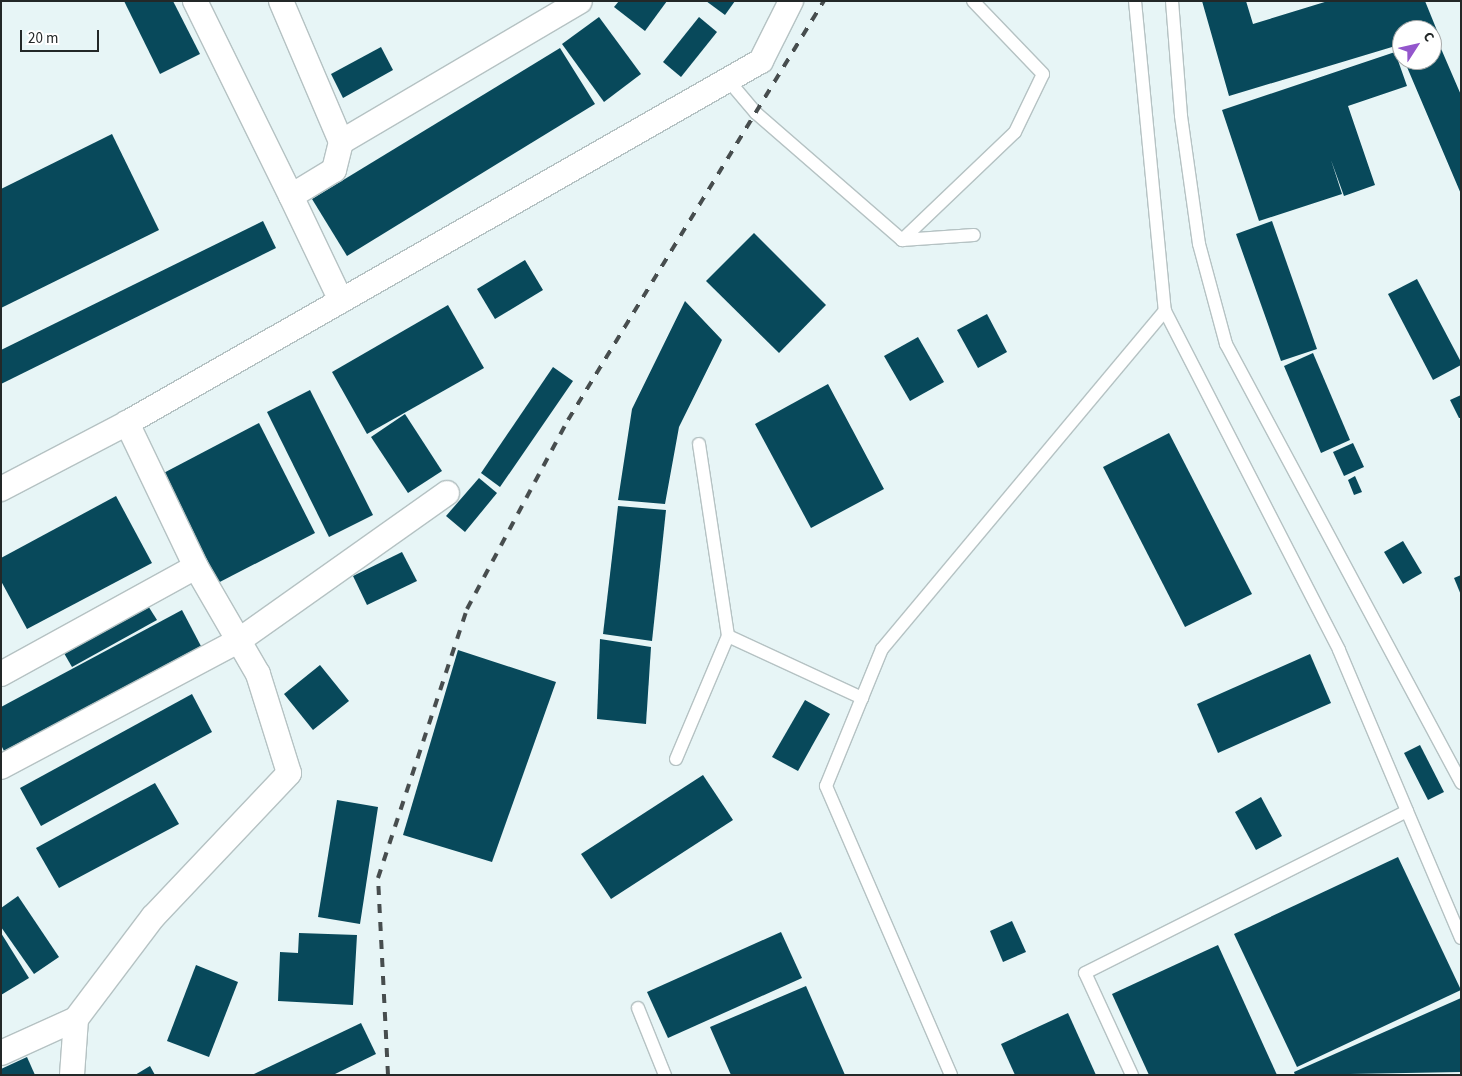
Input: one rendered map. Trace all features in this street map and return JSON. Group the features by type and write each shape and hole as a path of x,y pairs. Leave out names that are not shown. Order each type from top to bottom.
{"street":[{"path":"195,1 341,301"},
{"path":"281,1 341,142 334,170 291,196"},
{"path":"341,142 580,1"},
{"path":"1,489 127,423 761,61 791,1"},
{"path":"1,1053 76,1019 153,917 288,773 258,674 196,567 127,423"},
{"path":"1,767 238,641 447,493"},
{"path":"1,674 196,567"},
{"path":"72,1075 76,1019"}],"lane":[{"path":"902,240 1015,132 1043,74 973,1"},
{"path":"1135,1 1165,311 1339,650 1461,938"},
{"path":"1172,1 1180,116 1199,244 1226,344 1461,783"},
{"path":"728,80 756,113 902,240 974,235"},
{"path":"951,1075 826,786 882,649 1165,311"},
{"path":"676,759 728,636 699,444"},
{"path":"728,636 862,698"},
{"path":"1132,1075 1085,973 1408,811"},
{"path":"638,1008 665,1075"}],"building":[{"path":"124,1 173,1 200,54 160,74"},
{"path":"619,1 667,1 645,31 614,7"},
{"path":"706,1 735,1 725,15"},
{"path":"1202,1 1246,1 1253,24 1328,1 1425,1 1433,20 1392,20 1392,47 1229,96"},
{"path":"599,17 641,74 604,102 562,44"},
{"path":"699,17 717,32 681,77 663,62"},
{"path":"381,47 393,70 343,98 331,74"},
{"path":"560,48 595,104 347,256 312,199"},
{"path":"1442,51 1461,95 1461,194 1408,70 1442,70"},
{"path":"1392,53 1392,70 1401,70 1407,86 1348,106 1375,185 1344,196 1331,160 1342,194 1259,221 1222,110"},
{"path":"112,134 159,230 1,308 1,189"},
{"path":"263,221 276,248 1,384 1,350"},
{"path":"1272,221 1317,349 1281,361 1236,234"},
{"path":"754,233 826,305 779,353 706,281"},
{"path":"525,260 543,290 495,319 477,289"},
{"path":"1417,279 1461,362 1461,365 1433,380 1388,294"},
{"path":"685,301 722,340 679,427 665,504 618,500 632,409"},
{"path":"448,305 484,368 367,434 332,372"},
{"path":"987,314 1007,352 978,368 957,330"},
{"path":"918,337 944,382 910,401 884,356"},
{"path":"1313,353 1350,440 1321,453 1284,366"},
{"path":"553,367 573,381 500,487 481,473"},
{"path":"828,384 884,489 811,528 755,424"},
{"path":"310,390 373,515 329,537 267,412"},
{"path":"1461,395 1461,418 1459,418 1450,400"},
{"path":"405,414 442,471 408,493 371,437"},
{"path":"259,423 315,533 212,586 156,477"},
{"path":"1169,433 1252,594 1185,627 1103,467"},
{"path":"1353,443 1364,467 1344,476 1333,452"},
{"path":"1355,476 1362,492 1354,495 1348,480"},
{"path":"479,478 497,493 465,532 446,516"},
{"path":"116,496 152,563 27,629 1,581 1,558"},
{"path":"618,506 666,510 652,641 603,634"},
{"path":"1403,541 1422,573 1403,584 1384,552"},
{"path":"402,552 417,581 367,605 353,576"},
{"path":"1461,575 1461,595 1454,578"},
{"path":"145,601 157,620 72,667 61,648"},
{"path":"182,610 202,648 5,753 1,745 1,707"},
{"path":"600,639 651,647 646,724 597,719"},
{"path":"458,650 556,682 492,862 403,835"},
{"path":"1310,654 1331,703 1218,753 1197,704"},
{"path":"320,665 349,701 313,730 284,694"},
{"path":"192,694 212,732 41,826 20,788"},
{"path":"805,700 830,714 798,771 772,757"},
{"path":"1420,745 1444,792 1428,800 1404,753"},
{"path":"703,775 733,820 611,899 581,854"},
{"path":"155,783 179,824 59,888 36,848"},
{"path":"1261,797 1282,836 1256,850 1235,812"},
{"path":"337,800 378,807 360,924 318,917"},
{"path":"1398,857 1461,990 1297,1067 1234,934"},
{"path":"18,896 59,957 34,974 1,927 1,908"},
{"path":"1012,921 1026,952 1003,962 990,931"},
{"path":"781,932 802,978 668,1038 647,992"},
{"path":"1,933 29,978 1,995"},
{"path":"299,933 357,935 353,1005 278,1001 280,952 298,953"},
{"path":"1218,945 1277,1075 1149,1075 1112,994"},
{"path":"196,965 238,982 209,1057 167,1041"},
{"path":"806,986 845,1075 731,1075 710,1027"},
{"path":"1461,998 1461,1072 1295,1075 1294,1072"},
{"path":"1068,1013 1096,1075 1015,1075 1001,1044"},
{"path":"361,1023 376,1054 333,1075 252,1075"},
{"path":"27,1057 35,1075 1,1075 1,1069"},
{"path":"150,1066 155,1075 135,1075"}],"railway":[{"path":"388,1075 378,878 467,609 568,420 824,1"}]}
